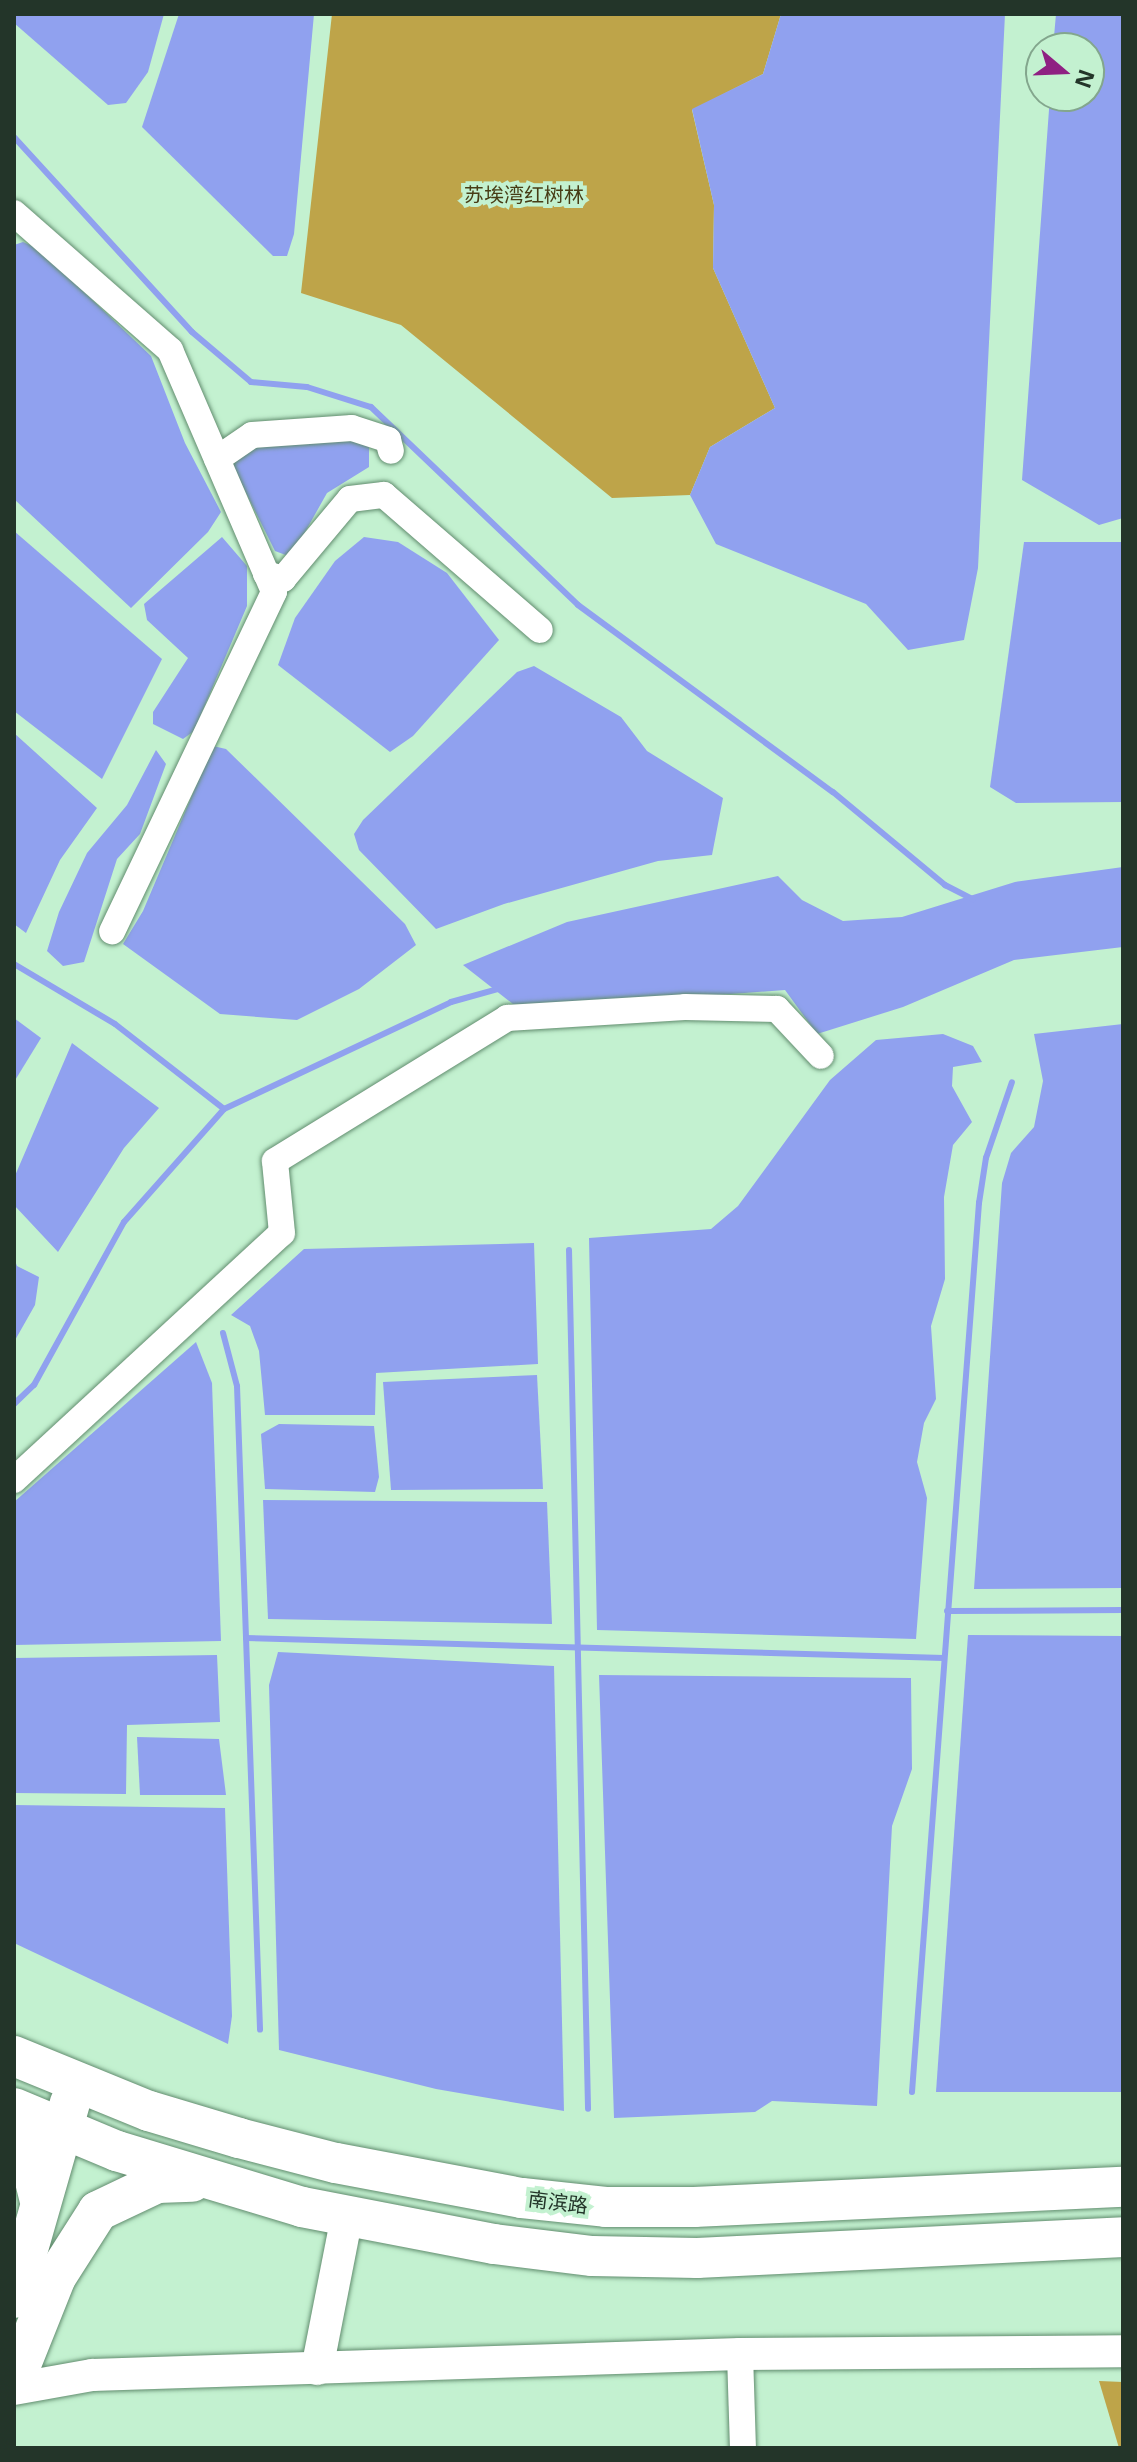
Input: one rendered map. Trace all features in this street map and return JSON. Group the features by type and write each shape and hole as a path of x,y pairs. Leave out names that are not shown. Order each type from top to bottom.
{"main road":[{"name":"南滨路","path":"14,2056 131,2104 336,2163 522,2198 606,2207 1123,2187"},
{"path":"14,2298 59,2128 78,2083"},
{"path":"14,2382 56,2277 88,2223 117,2151 131,2104"},
{"path":"14,2108 117,2151 208,2182 347,2216 494,2244 607,2256 697,2258 1123,2237"},
{"path":"14,2134 30,2161 39,2198"},
{"path":"88,2223 127,2194 157,2183 208,2182"}],"street":[{"path":"14,213 170,350 274,592 112,931"},
{"path":"217,459 252,435 352,428 388,440 391,451"},
{"path":"266,574 283,579 350,499 384,495 540,630"},
{"path":"14,1480 282,1233 275,1161 507,1018 685,1007 777,1009 821,1056"},
{"path":"317,2369 347,2216"},
{"path":"14,2389 92,2375 740,2354 1123,2351"},
{"path":"740,2354 743,2448"}],"green space":[{"name":"苏埃湾红树林","path":"332,14 781,14 763,74 692,110 714,205 713,268 775,408 710,447 690,495 612,498 401,325 301,293"},
{"path":"1099,2381 1123,2382 1123,2448 1119,2448"}],"water":[{"path":"14,14 164,14 148,72 126,103 108,105 14,23"},
{"path":"179,14 314,14 294,234 287,256 273,256 142,127"},
{"path":"781,14 1005,14 978,568 964,640 908,650 866,604 716,544 690,495 710,447 775,408 713,268 714,205 692,109 763,74"},
{"path":"1056,14 1123,14 1123,518 1099,525 1022,480 1049,112 1105,112 1105,32 1054,32"},
{"path":"23,242 39,249 151,356 185,443 221,512 208,532 131,608 14,499 14,245"},
{"path":"331,433 369,446 369,467 327,493 291,557 275,551 231,463 252,439"},
{"path":"14,531 162,659 102,779 14,711"},
{"path":"222,537 247,566 247,606 194,731 183,739 153,724 153,712 188,658 147,620 144,604"},
{"path":"364,537 398,542 447,573 499,640 413,736 390,752 278,665 295,618 335,561"},
{"path":"1024,542 1123,542 1123,802 1016,803 990,787"},
{"path":"534,666 621,717 647,751 723,798 712,855 658,861 504,904 436,929 359,850 354,834 363,820 517,672"},
{"path":"14,733 97,808 60,860 26,933 14,924"},
{"path":"213,746 226,749 405,924 416,945 359,989 297,1020 220,1014 123,944 143,911"},
{"path":"156,750 166,764 140,834 117,859 84,962 63,966 47,951 59,912 87,853 127,805"},
{"path":"1123,867 1123,947 1014,960 903,1007 817,1034 785,990 599,1004 513,1004 463,965 567,922 778,876 802,900 843,921 902,917 1015,882"},
{"path":"14,1018 41,1038 14,1082"},
{"path":"1123,1024 1123,1588 974,1589 1002,1183 1011,1153 1034,1127 1043,1081 1034,1034"},
{"path":"943,1034 973,1046 982,1062 953,1067 952,1086 972,1122 953,1145 944,1197 945,1279 931,1326 936,1399 924,1423 917,1462 927,1498 916,1639 597,1630 589,1238 711,1229 738,1206 830,1080 876,1040"},
{"path":"72,1043 159,1108 124,1148 58,1252 14,1205 14,1178"},
{"path":"534,1243 538,1364 376,1373 375,1415 265,1415 259,1351 250,1326 231,1315 304,1249"},
{"path":"14,1258 17,1266 39,1277 35,1305 14,1342"},
{"path":"196,1342 212,1383 221,1641 14,1645 14,1502"},
{"path":"537,1375 543,1489 391,1490 383,1382"},
{"path":"279,1424 374,1426 379,1477 375,1492 265,1489 261,1434"},
{"path":"263,1500 547,1502 552,1624 268,1619"},
{"path":"968,1635 1123,1636 1123,2092 936,2092"},
{"path":"278,1652 554,1666 564,2111 436,2089 279,2050 269,1685"},
{"path":"217,1655 220,1722 127,1725 126,1794 14,1793 14,1658"},
{"path":"599,1675 911,1678 912,1769 892,1826 877,2106 772,2101 755,2112 614,2118"},
{"path":"137,1737 219,1739 226,1795 140,1795"},
{"path":"14,1805 225,1808 232,2016 228,2044 14,1943"}],"waterway":[{"path":"14,137 192,332 251,382 307,387 371,407 578,605 833,792 945,885 973,899"},
{"path":"14,964 115,1024 224,1109 451,1002 501,988"},
{"path":"912,2092 979,1203 986,1158 1012,1082"},
{"path":"14,1404 34,1385 124,1222 224,1109"},
{"path":"569,1250 588,2109"},
{"path":"223,1333 237,1386 260,2030"},
{"path":"947,1611 1123,1610"},
{"path":"246,1638 944,1658"}]}
